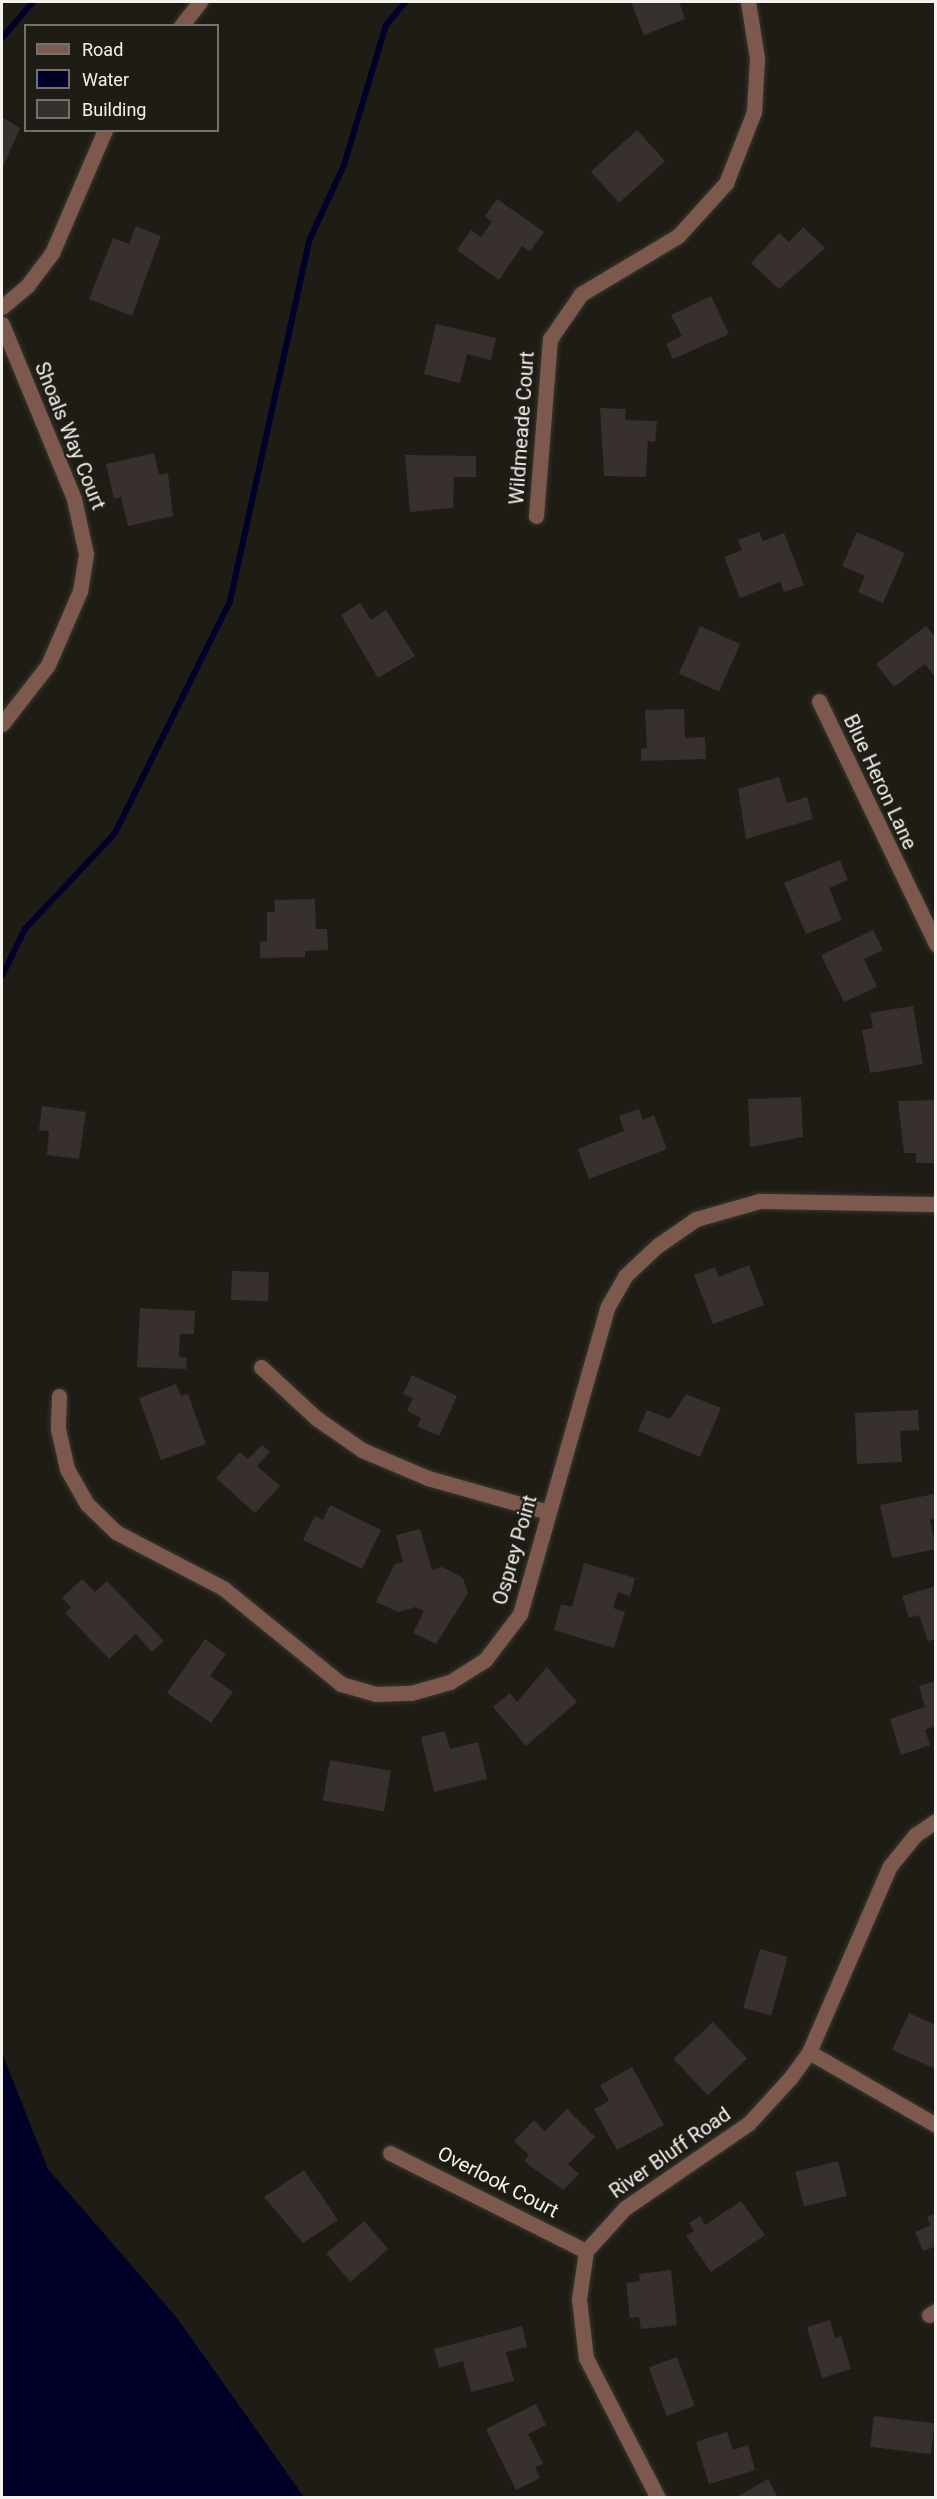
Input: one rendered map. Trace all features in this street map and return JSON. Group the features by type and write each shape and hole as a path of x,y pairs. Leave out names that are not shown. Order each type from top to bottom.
{"street":[{"path":"183,24 200,2"},
{"name":"Wildmeade Court","path":"536,516 550,339 580,294 678,236 726,183 754,112 757,58 748,2"},
{"path":"2,307 27,286 52,253 104,132"},
{"name":"Shoals Way Court","path":"2,324 78,508 86,554 80,591 48,665 2,723"},
{"name":"Blue Heron Lane","path":"819,701 936,944"},
{"name":"Osprey Point","path":"59,1396 62,1454 76,1488 101,1519 223,1588 325,1676 357,1690 392,1695 431,1689 485,1660 520,1614 545,1511 608,1306 625,1276 657,1246 696,1219 748,1202 936,1204"},
{"path":"261,1367 316,1418 362,1450 428,1478 545,1511"},
{"name":"River Bluff Road","path":"586,2251 625,2208 749,2123 809,2052 885,1875 901,1850 936,1821"},
{"path":"809,2052 936,2125"},
{"name":"Overlook Court","path":"390,2152 586,2251"},
{"path":"586,2251 579,2299 586,2358 658,2498"}],"water":[{"path":"2,2053 48,2169 177,2318 304,2497 2,2497"}],"building":[{"path":"631,2 679,2 685,19 644,35"},
{"path":"2,117 20,128 2,169"},
{"path":"637,130 665,161 619,203 591,171"},
{"path":"497,199 544,232 530,251 522,246 499,280 457,250 471,230 481,237 492,222 485,216"},
{"path":"136,226 161,236 132,316 89,299 113,238 129,244"},
{"path":"803,227 825,248 779,289 751,263 779,233 789,242"},
{"path":"711,296 729,334 673,359 666,344 682,336 671,315"},
{"path":"436,324 496,338 491,360 467,354 460,383 424,374"},
{"path":"600,408 626,409 625,420 657,421 655,442 648,441 646,477 604,476"},
{"path":"154,453 159,475 168,473 173,516 128,526 121,497 114,499 106,464"},
{"path":"405,455 476,456 476,477 454,477 453,508 410,512"},
{"path":"759,532 763,541 784,533 804,585 784,592 780,582 740,598 724,557 742,550 738,540"},
{"path":"857,532 905,553 883,603 858,592 865,576 842,566"},
{"path":"360,603 371,620 386,610 415,656 378,678 341,615"},
{"path":"700,626 740,644 719,691 679,674"},
{"path":"926,626 936,638 936,678 925,664 894,687 876,664"},
{"path":"684,709 685,738 705,737 706,759 641,761 641,749 647,748 645,710"},
{"path":"779,777 787,803 807,797 813,819 746,839 738,789"},
{"path":"840,860 848,880 829,888 842,920 806,934 784,883"},
{"path":"315,899 316,929 327,929 328,950 305,951 305,957 260,958 260,942 267,941 267,912 275,912 274,900"},
{"path":"873,930 883,950 864,959 877,987 844,1002 821,955"},
{"path":"913,1006 923,1064 870,1073 862,1030 873,1028 870,1013"},
{"path":"801,1097 803,1137 750,1147 748,1099"},
{"path":"936,1100 936,1163 916,1163 916,1153 904,1153 898,1101"},
{"path":"42,1106 86,1112 79,1159 47,1155 49,1131 39,1130"},
{"path":"639,1109 643,1120 654,1115 667,1149 589,1179 578,1149 624,1131 619,1116"},
{"path":"749,1265 764,1305 713,1324 694,1275 715,1267 719,1277"},
{"path":"232,1271 269,1272 268,1301 231,1300"},
{"path":"140,1308 195,1311 194,1334 180,1334 179,1357 187,1358 186,1369 137,1367"},
{"path":"412,1375 457,1396 439,1436 417,1426 421,1418 407,1411 413,1398 403,1394"},
{"path":"176,1384 181,1396 188,1394 206,1444 161,1460 139,1398"},
{"path":"686,1394 721,1408 700,1457 638,1431 647,1410 670,1419"},
{"path":"918,1410 919,1430 900,1431 902,1462 857,1464 855,1413"},
{"path":"262,1445 270,1452 257,1466 280,1486 255,1513 216,1478 240,1452 248,1459"},
{"path":"934,1494 936,1518 930,1520 936,1549 892,1558 880,1505"},
{"path":"330,1505 381,1530 362,1569 303,1540 315,1516 323,1520"},
{"path":"420,1529 432,1570 442,1567 463,1578 468,1593 436,1644 413,1633 424,1611 416,1607 398,1612 376,1602 395,1564 403,1562 396,1535"},
{"path":"584,1563 635,1578 630,1596 618,1592 613,1608 625,1612 614,1648 554,1630 561,1604 572,1607"},
{"path":"82,1579 95,1592 107,1581 164,1641 152,1652 136,1634 109,1659 65,1613 71,1607 62,1598"},
{"path":"936,1586 936,1639 928,1641 919,1615 909,1618 902,1596"},
{"path":"205,1639 226,1654 210,1676 233,1692 211,1723 167,1693"},
{"path":"547,1667 577,1702 526,1746 493,1707 510,1693 517,1702"},
{"path":"936,1681 936,1726 925,1730 930,1745 901,1755 890,1719 925,1707 919,1686"},
{"path":"445,1731 450,1749 478,1742 487,1779 434,1792 421,1737"},
{"path":"330,1760 391,1771 384,1811 323,1800"},
{"path":"760,1949 788,1957 771,2016 743,2008"},
{"path":"909,2013 936,2025 936,2069 892,2050"},
{"path":"713,2022 747,2059 708,2095 674,2059"},
{"path":"632,2067 664,2125 617,2150 594,2109 609,2101 600,2085"},
{"path":"567,2109 595,2137 568,2164 579,2174 563,2190 524,2161 529,2155 514,2141 534,2120 545,2131"},
{"path":"838,2161 847,2196 804,2207 795,2172"},
{"path":"304,2170 338,2220 303,2243 264,2197"},
{"path":"741,2201 765,2235 711,2272 686,2236 694,2231 689,2223 700,2216 705,2225"},
{"path":"936,2213 936,2246 923,2251 915,2232 931,2225 927,2217"},
{"path":"364,2221 388,2249 351,2282 326,2254"},
{"path":"671,2270 677,2325 641,2329 639,2317 630,2318 626,2283 640,2281 639,2274"},
{"path":"830,2320 835,2338 841,2336 851,2369 822,2378 807,2327"},
{"path":"522,2326 527,2347 506,2352 514,2381 471,2392 463,2361 439,2368 434,2349"},
{"path":"677,2357 695,2406 667,2416 649,2367"},
{"path":"536,2404 546,2425 528,2434 543,2464 535,2467 540,2478 516,2490 486,2429"},
{"path":"874,2416 935,2423 931,2454 870,2447"},
{"path":"727,2432 733,2450 748,2445 755,2470 709,2484 696,2442"},
{"path":"768,2479 778,2498 735,2498"}],"waterway":[{"path":"2,38 33,2"},
{"path":"2,976 25,929 115,833 230,601 309,241 344,165 386,25 405,2"}]}
